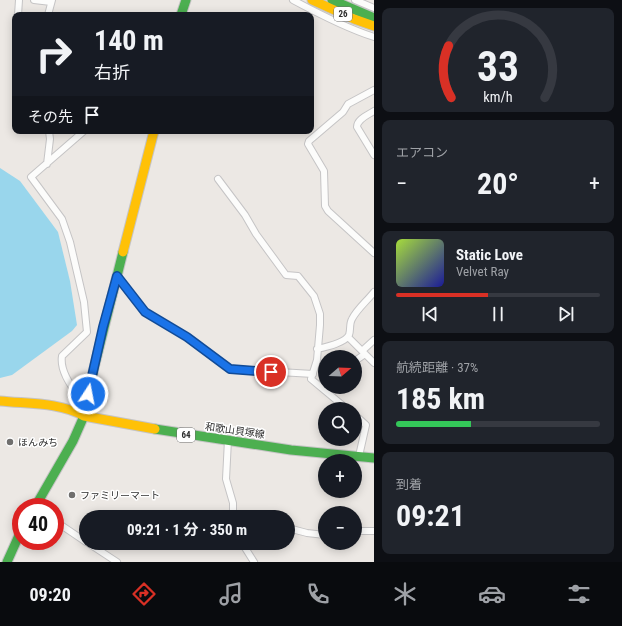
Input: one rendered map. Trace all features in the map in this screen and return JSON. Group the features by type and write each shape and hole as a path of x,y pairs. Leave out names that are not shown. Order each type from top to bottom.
{"main road":[{"path":"182,12 186,0"},
{"name":"26","path":"312,0 354,19 374,26"},
{"name":"26","path":"332,0 374,18"},
{"path":"40,498 73,441 85,412 96,360 153,134"},
{"name":"和歌山貝塚線","path":"0,401 52,406 182,434 291,450 336,454"},
{"name":"和歌山貝塚線","path":"362,456 374,458"},
{"path":"6,562 12,550"}],"street":[{"path":"18,12 19,0"},
{"path":"34,0 51,1 49,12"},
{"path":"293,0 328,18 360,32 374,36"},
{"path":"355,0 374,8"},
{"path":"374,90 348,104 343,112 309,141 308,144 324,171 325,206 328,211 374,253"},
{"path":"374,112 359,121 357,123 357,127 374,155"},
{"path":"47,164 49,134"},
{"path":"81,134 31,177 62,219 70,242 84,302 87,332 62,356 61,362 66,377 85,412"},
{"path":"218,179 245,215 256,234 286,275 298,276 314,296 320,314 320,325 317,360 312,379 339,402"},
{"path":"117,276 145,312 187,337 230,369 313,374"},
{"path":"317,348 333,345 348,337 352,317 374,292"},
{"path":"348,337 374,363"},
{"path":"364,352 374,340"},
{"path":"362,421 366,425 362,443"},
{"path":"228,440 226,479 233,504 233,510"},
{"path":"64,527 79,537"},
{"path":"295,530 318,534"},
{"path":"362,531 374,532"},
{"path":"99,550 118,562"},
{"path":"246,550 254,562"}],"water":[{"path":"0,168 20,181 58,232 70,281 77,325 72,331 12,375 0,378"}],"traffic: fast":[{"path":"182,12 186,0"},
{"path":"332,0 374,18"},
{"path":"40,498 73,441 84,416 94,368 123,252"},
{"path":"155,429 291,450 374,458"},
{"path":"7,562 12,550"}],"traffic: slow":[{"path":"312,0 354,19 374,26"},
{"path":"123,252 153,134"},
{"path":"0,401 54,406 75,411 84,416 155,429"}],"place":[{"name":"ほんみち","path":"10,442"},
{"name":"ファミリーマート","path":"72,495"}],"route":[{"path":"88,394 103,327 117,276 145,312 187,337 230,369 271,372"}]}
